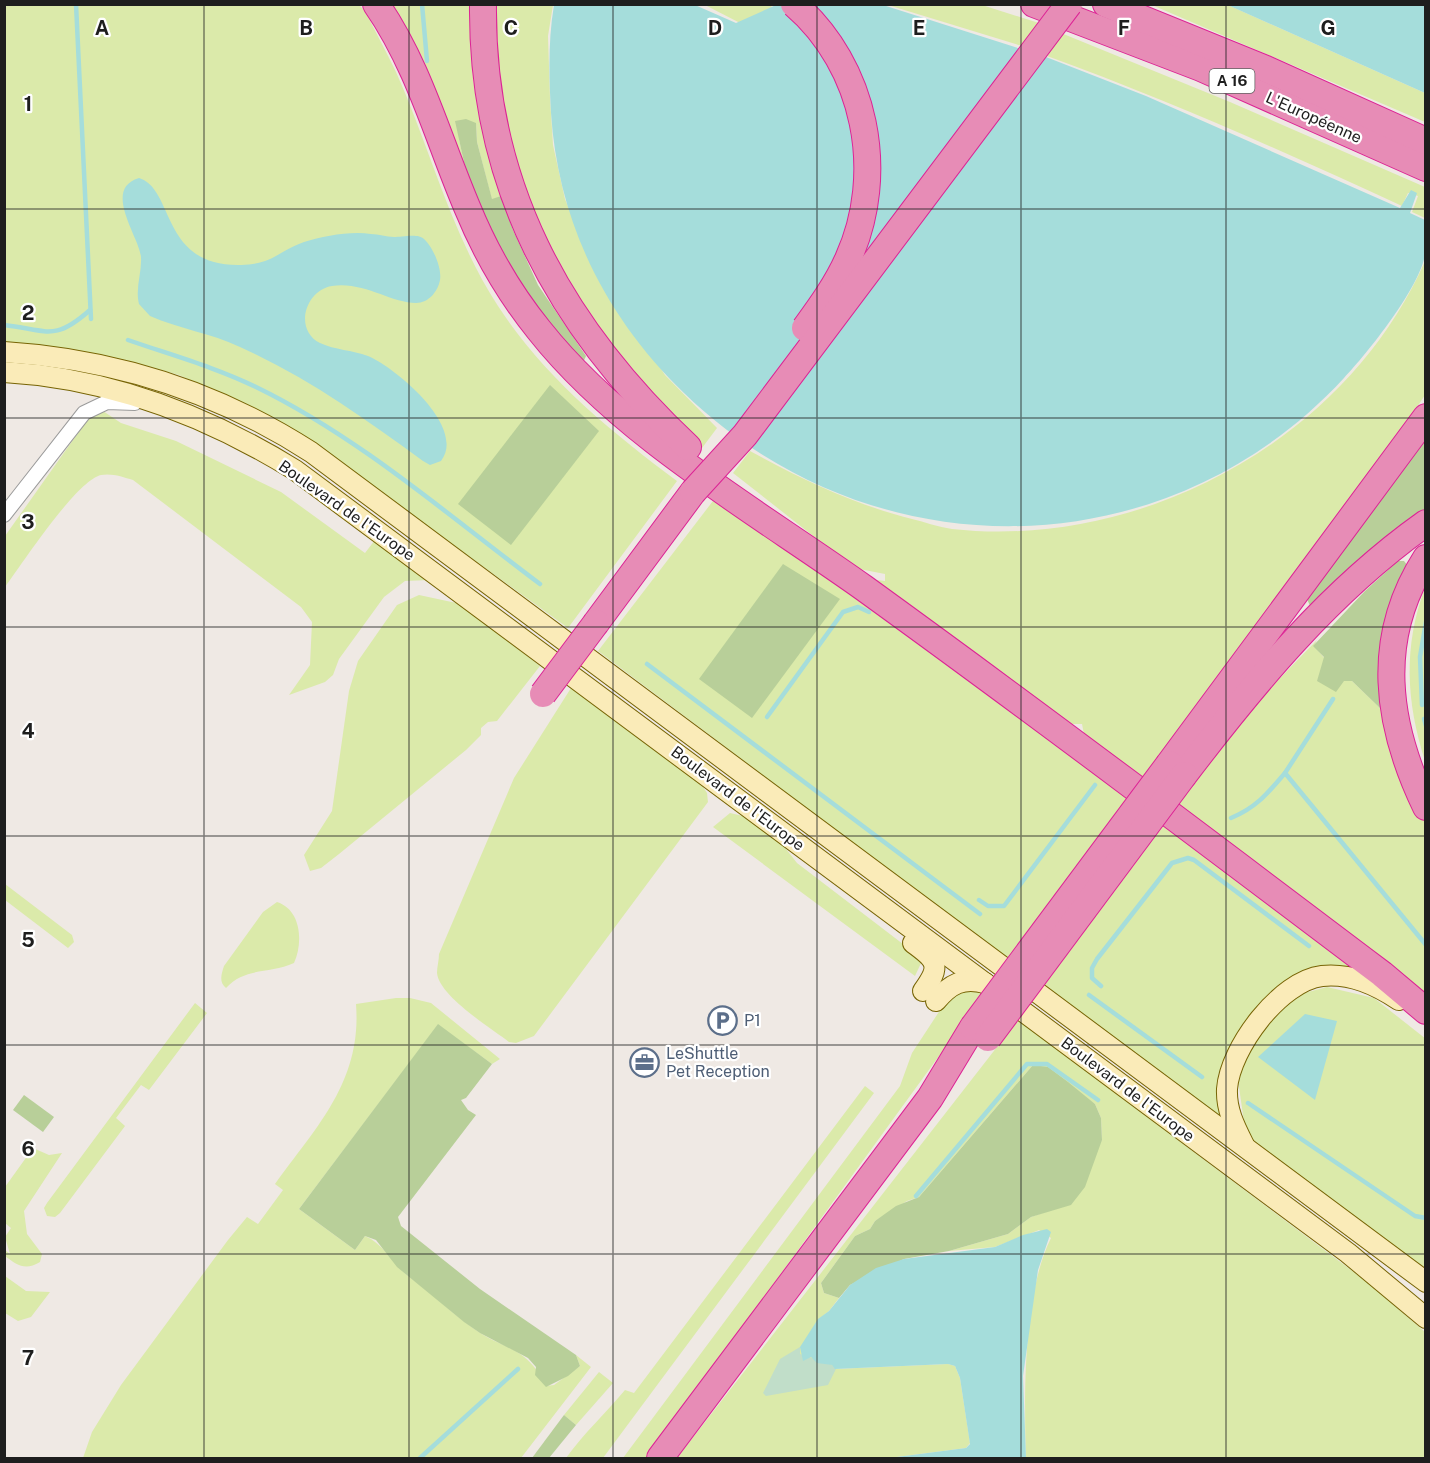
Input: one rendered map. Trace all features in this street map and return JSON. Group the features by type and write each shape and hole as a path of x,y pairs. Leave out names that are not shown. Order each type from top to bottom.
{"highway":[{"path":"376,4 409,61 484,245 521,306 582,379 629,419 863,588 1330,935 1401,989 1425,1011"},
{"path":"483,4 484,53 490,106 505,170 525,226 568,308 605,359 670,430 721,476 863,588"},
{"path":"543,694 693,492 731,427 832,289 849,257 861,219 868,163 860,109 847,74 834,50 816,25 794,4"},
{"name":"L'Européenne","path":"1034,4 1201,68 1425,168"},
{"path":"693,492 745,435 1069,4"},
{"name":"L'Européenne","path":"1106,4 1266,69 1425,141"},
{"path":"660,1458 1177,769 1425,417"},
{"path":"1177,769 1291,644 1356,581 1425,523"},
{"path":"1425,558 1408,589 1400,611 1390,671 1398,731 1410,773 1425,807"}],"main road":[{"name":"Boulevard de l'Europe","path":"4,352 69,359 160,380 244,413 289,438 344,474 1425,1282"},
{"name":"Boulevard de l'Europe","path":"4,372 68,379 153,400 250,444 313,482 1371,1270 1425,1318"},
{"path":"782,831 823,874 932,959 936,972 930,996 962,981 986,983"},
{"path":"1245,1148 1230,1116 1227,1092 1229,1075 1239,1051 1256,1026 1288,991 1319,976 1353,978 1377,987 1425,1018"}],"street":[{"path":"4,515 32,483 78,419 91,407 107,402 126,401 191,417"}],"green space":[{"path":"358,4 365,11 396,72 454,221 498,306 516,332 557,379 627,443 677,481 568,628 321,449 259,412 179,375 125,360 5,348 4,5"},
{"path":"769,4 772,7 742,24 705,5"},
{"path":"389,5 471,5 473,79 481,125 501,196 492,200 477,142 476,124 459,139 474,208"},
{"path":"496,5 553,5 548,36 550,98 553,145 565,199 588,257 665,375 717,428 702,448 614,356 541,243 499,101"},
{"path":"888,5 982,5 1042,24 1025,47"},
{"path":"1152,5 1228,5 1425,93 1425,122"},
{"path":"1061,33 1230,102 1425,187 1425,218 1412,212 1418,196 1408,193 1402,206 1226,127 1047,56"},
{"path":"466,119 476,123 477,142 492,199 501,196 513,230 538,285 586,356 582,365 526,300 474,208 455,121"},
{"path":"1425,261 1425,395 1384,457 1144,782 1085,739 1082,724 1072,724 1070,728 876,587 877,580 885,581 885,574 854,568 733,473 750,451 789,472 849,499 890,513 952,529 1024,531 1096,521 1165,500 1231,470 1291,430 1345,381 1390,324"},
{"path":"550,385 599,431 511,545 458,504"},
{"path":"100,409 121,423 176,441 281,492 365,553 375,540 430,580 405,581 384,597 339,659 333,675 325,682 289,695 310,665 312,622 301,607 133,480 101,475 90,481 64,507 5,587 5,536 85,423"},
{"path":"1425,438 1425,509 1386,541 1312,610 1306,597"},
{"path":"716,497 1131,798 1010,961 598,651"},
{"path":"1398,561 1404,561 1408,566 1384,708 1381,709 1352,681 1344,681 1336,692 1317,681 1324,657 1313,646 1365,591"},
{"path":"783,564 840,599 752,718 699,679"},
{"path":"1425,588 1425,761 1411,696 1410,653 1413,631"},
{"path":"419,595 461,604 540,666 497,721 488,722 481,728 481,735 466,750 321,868 310,871 304,855 332,811 349,691 358,661 397,605"},
{"path":"1317,640 1314,646 1344,681 1352,681 1381,709 1384,708 1394,749 1425,821 1425,997 1175,804 1253,706"},
{"path":"571,688 701,784 707,793 708,802 534,1036 516,1043 509,1042 467,1011 447,992 437,973 439,954 514,778"},
{"path":"730,813 747,817 779,840 797,863 916,954 922,961 915,976 713,827"},
{"path":"1161,822 1360,970 1312,969 1296,974 1276,990 1252,1018 1223,1062 1218,1077 1218,1089 1223,1118 1041,983"},
{"path":"5,884 72,935 74,942 68,948 5,900"},
{"path":"277,902 285,906 296,920 299,947 294,963 241,977 226,988 221,978 224,966 263,912"},
{"path":"1327,987 1374,998 1426,1039 1425,1268 1269,1156 1246,1136 1238,1080 1247,1048 1293,996"},
{"path":"970,989 984,994 647,1458 623,1458 900,1086 912,1053 948,998 953,993"},
{"path":"410,998 431,1003 500,1059 492,1064 438,1025 299,1209 355,1250 365,1236 372,1239 408,1276 465,1322 522,1356 538,1372 546,1386 554,1385 580,1366 576,1355 591,1367 521,1458 83,1458 92,1432 121,1385 228,1240 247,1217 258,1224 283,1190 275,1184 321,1122 344,1079 352,1056 356,1031 356,1004"},
{"path":"195,1003 207,1013 149,1090 141,1085 116,1118 125,1126 60,1213 55,1217 47,1216 44,1208 47,1203"},
{"path":"1018,1020 1367,1282 1425,1332 1425,1458 1026,1458 1025,1405 1030,1316 1042,1261 1051,1238 1039,1230 995,1247 949,1251 1008,1234 1031,1217 1048,1211 1102,1140 1101,1118 1095,1104 1033,1065 919,1197 907,1201 875,1221 870,1229 855,1236 821,1283 824,1293 839,1298 818,1320 835,1369 948,1364 955,1366 960,1378 970,1443 966,1448 889,1458 677,1458"},
{"path":"438,1024 492,1064 466,1098 461,1100 468,1110 476,1115 398,1217 401,1226 480,1289 576,1355 580,1366 568,1376 546,1387 535,1375 536,1367 528,1358 464,1322 397,1267 376,1240 365,1236 355,1250 299,1209"},
{"path":"1033,1065 1048,1067 1068,1082 1095,1104 1101,1118 1102,1140 1085,1187 1071,1205 1031,1217 1008,1234 949,1251 904,1259 850,1285 839,1298 824,1293 821,1283 855,1236 870,1229 875,1221 896,1206 919,1197"},
{"path":"865,1086 874,1093 603,1458 566,1458 625,1390 634,1393"},
{"path":"24,1095 54,1117 43,1132 13,1110"},
{"path":"33,1148 49,1155 62,1153 24,1211 27,1234 42,1254 40,1262 25,1266 5,1256 5,1250 10,1254 5,1237 11,1228 5,1223 5,1187"},
{"path":"5,1276 26,1291 50,1292 31,1317 18,1321 5,1313"},
{"path":"800,1347 800,1354 832,1365 836,1369 828,1385 766,1396 763,1393 780,1359"},
{"path":"599,1372 613,1383 576,1425 564,1415"},
{"path":"564,1415 576,1425 549,1458 532,1458"}],"water":[{"path":"554,5 695,5 736,23 776,5 883,5 1046,57 1146,96 1400,208 1411,190 1417,193 1410,213 1425,220 1426,250 1421,268 1414,284 1392,319 1344,378 1272,442 1192,487 1107,516 1018,526 929,519 841,495 759,453 684,393 631,333 609,300 576,230 564,192 556,153 549,72"},
{"path":"1226,5 1425,5 1425,93 1230,6"},
{"path":"139,178 150,185 159,197 183,241 196,254 215,262 241,265 261,262 304,242 328,236 363,233 394,237 422,237 431,247 440,270 437,288 429,299 416,303 406,302 366,289 343,285 332,286 315,295 306,311 305,320 312,337 320,343 368,356 395,373 425,400 445,432 446,447 441,461 430,465 423,461 334,399 265,359 229,342 150,316 139,304 141,257 125,214 123,202 123,192 128,184"},
{"path":"1305,1014 1337,1021 1315,1100 1258,1057"},
{"path":"1047,1229 1051,1232 1038,1270 1023,1376 1026,1458 889,1458 966,1448 970,1444 960,1378 955,1366 948,1364 835,1369 832,1365 817,1363 811,1357 803,1361 800,1347 818,1319 829,1311 850,1285 876,1268 904,1259 995,1247 1023,1235"}],"waterway":[{"path":"76,4 91,319"},
{"path":"422,4 427,61"},
{"path":"4,325 41,331 59,330 68,327 90,310"},
{"path":"128,340 225,373 294,407 367,453 540,584"},
{"path":"767,717 843,612 858,607 869,612"},
{"path":"1422,705 1420,657 1426,622"},
{"path":"647,664 980,914"},
{"path":"1333,699 1285,773 1426,945"},
{"path":"1424,719 1426,726"},
{"path":"1231,818 1255,805 1285,773"},
{"path":"979,900 988,906 1004,906 1095,785"},
{"path":"1101,986 1092,978 1092,968 1097,959 1172,863 1188,858 1194,860 1309,946"},
{"path":"1089,995 1202,1077"},
{"path":"916,1196 1027,1064 1047,1064 1098,1100"},
{"path":"1248,1103 1415,1216 1426,1218"},
{"path":"420,1458 518,1369"}],"place":[{"name":"P1","path":"723,1020"},
{"name":"LeShuttle Pet Reception","path":"645,1062"}]}
